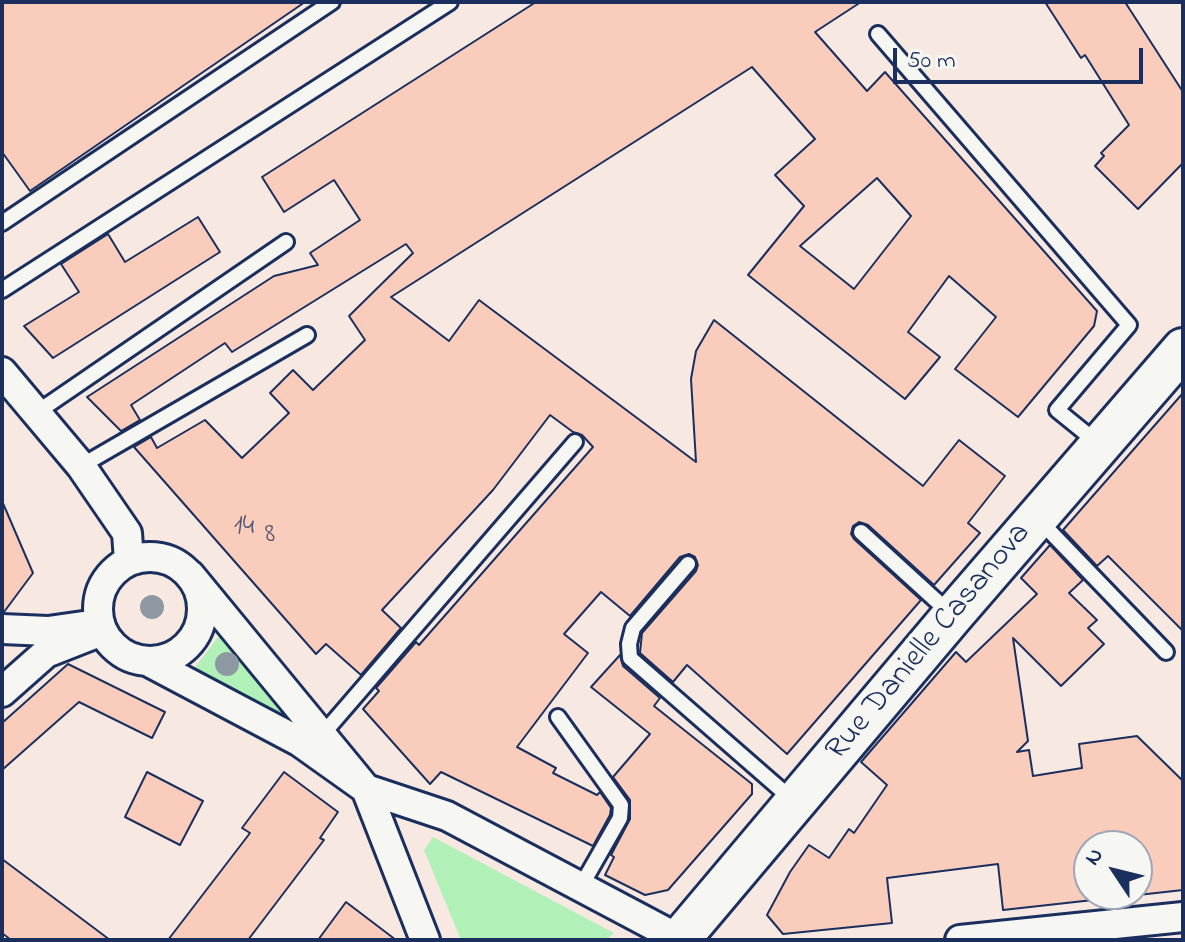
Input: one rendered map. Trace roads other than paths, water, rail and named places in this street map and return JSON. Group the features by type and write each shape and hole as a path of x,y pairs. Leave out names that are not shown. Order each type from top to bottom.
{"main road":[{"name":"Rue Danielle Casanova","path":"680,940 953,615 1183,349"}],"street":[{"path":"2,372 81,466 127,533 129,561"},
{"path":"425,940 366,789 190,575 177,564 145,556 117,568 106,579 97,607 101,627 117,649 131,658 147,661 300,742 366,789 447,816 680,940"},
{"path":"147,661 172,655 192,639 200,623 202,606 198,589 190,575"},
{"path":"2,629 48,631 101,627"},
{"path":"2,692 46,653 101,627"},
{"path":"960,940 1183,917"}],"lane":[{"path":"2,223 332,2"},
{"path":"2,290 450,2"},
{"path":"878,34 1129,325 1057,410 1100,444"},
{"path":"36,413 286,242"},
{"path":"81,466 307,335"},
{"path":"322,735 575,442"},
{"path":"1037,517 1166,652"},
{"path":"861,532 953,615"},
{"path":"688,564 633,628 630,658 795,802"},
{"path":"558,717 621,805 620,818 580,888"}]}
